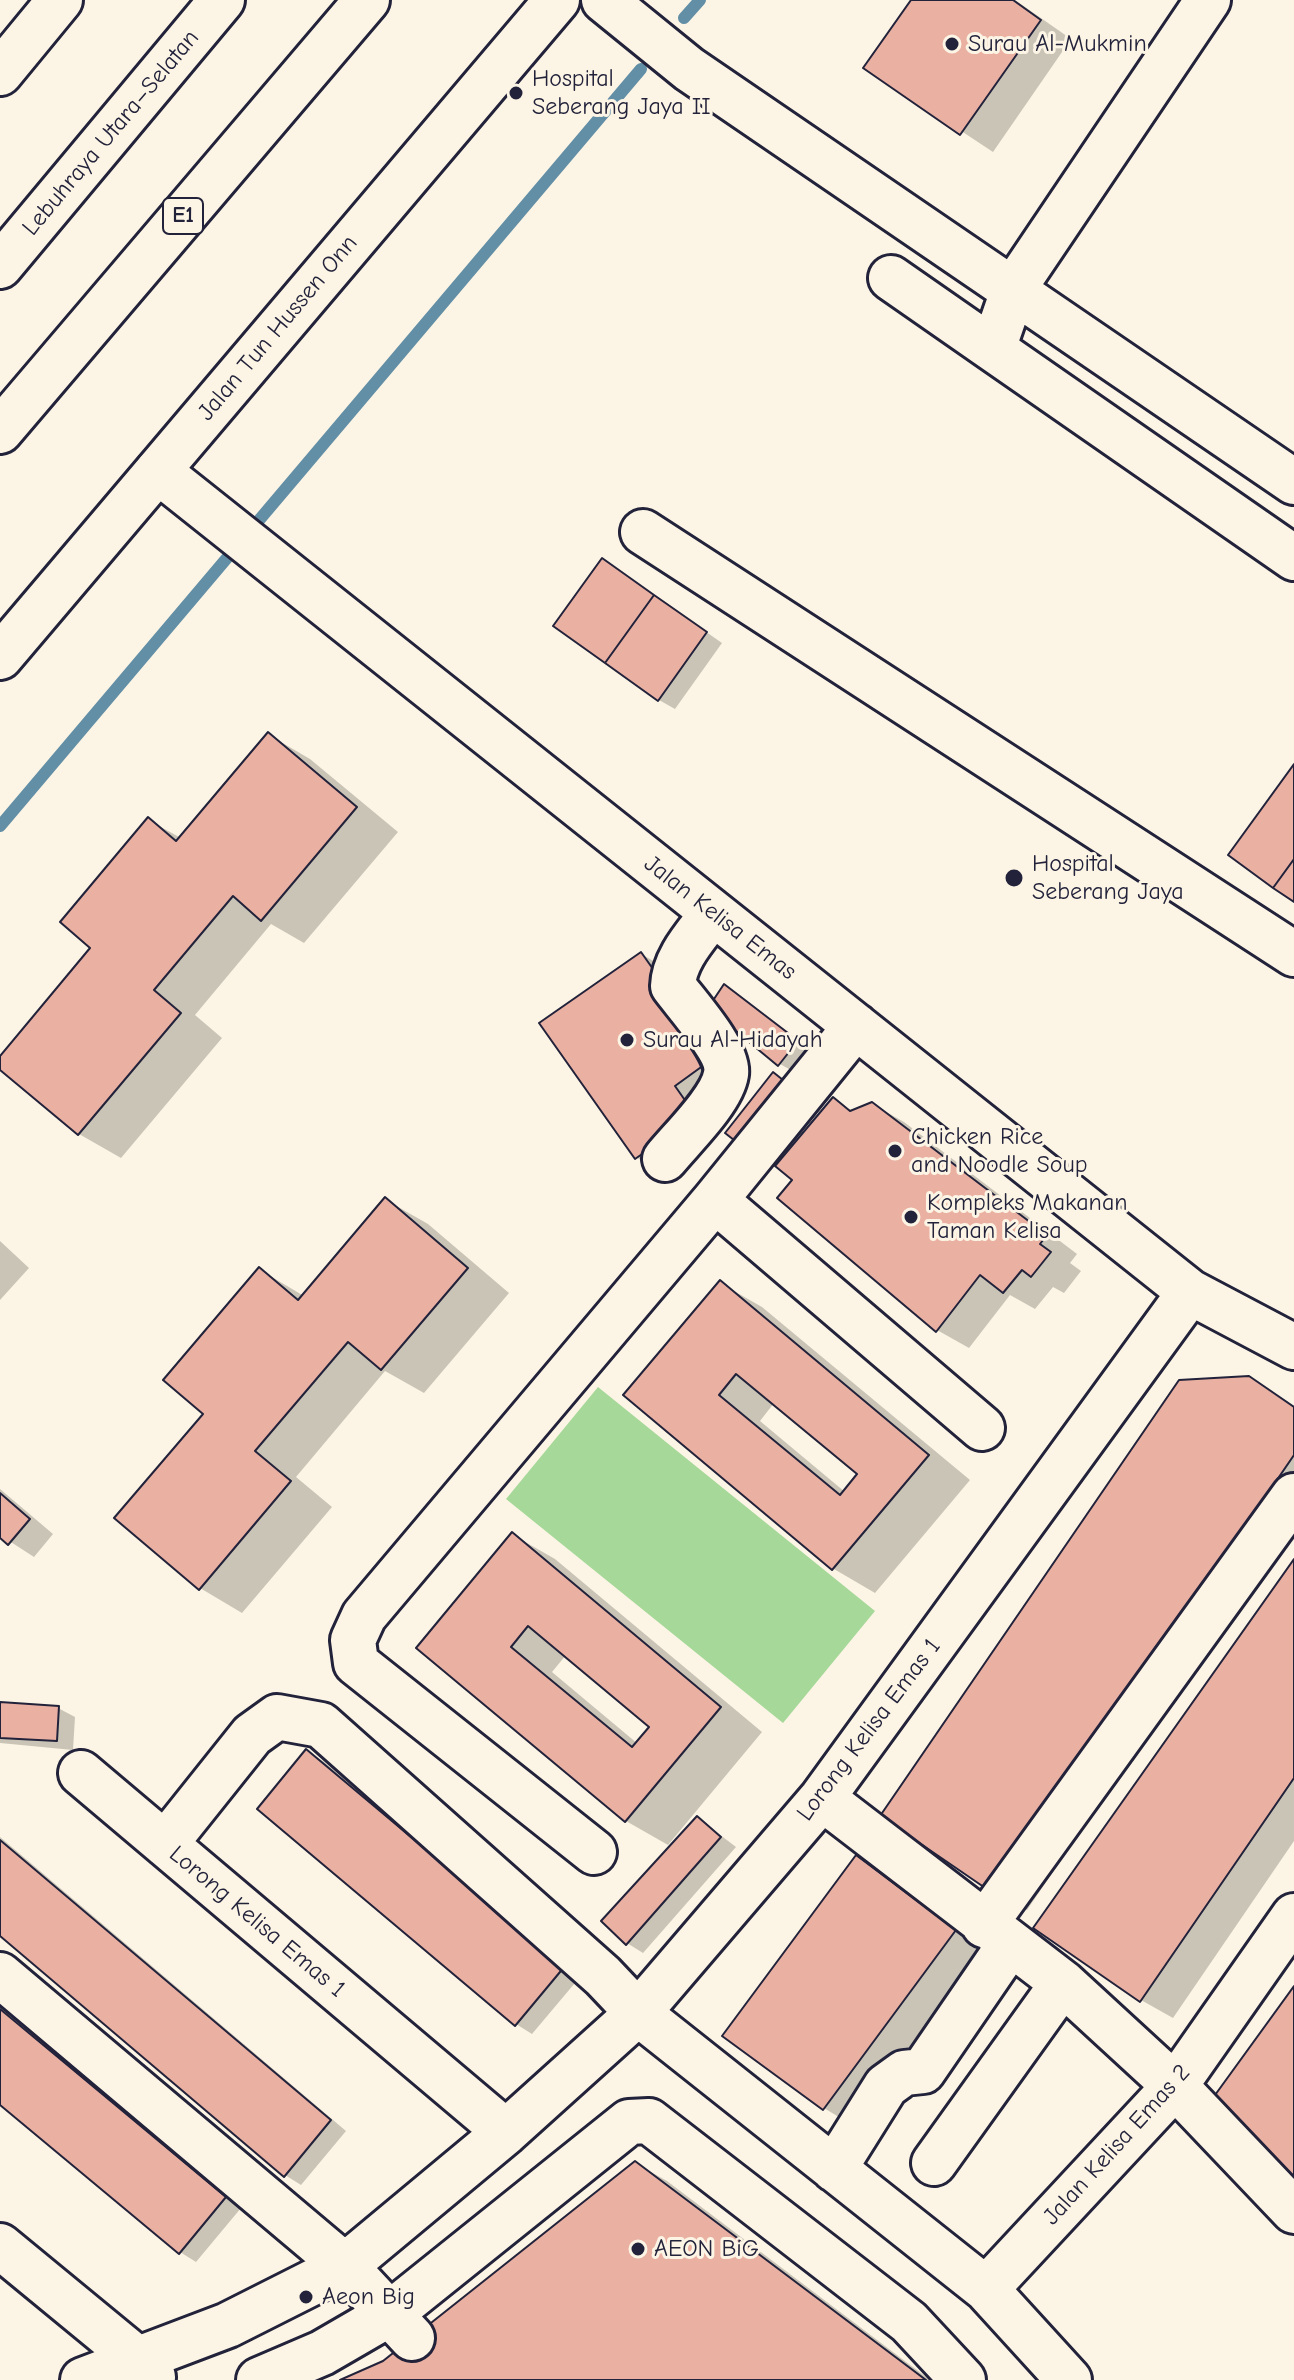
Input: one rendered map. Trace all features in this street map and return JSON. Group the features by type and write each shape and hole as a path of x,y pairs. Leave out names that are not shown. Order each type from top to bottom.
{"main road":[{"path":"0,73 60,0"},
{"name":"Lebuhraya Utara–Selatan","path":"0,266 222,0"},
{"name":"E1","path":"0,431 367,0"},
{"name":"Jalan Tun Hussen Onn","path":"0,657 557,0"},
{"path":"604,0 689,69 1294,482"},
{"path":"993,349 1014,288 1208,0"},
{"path":"891,278 1294,558"},
{"name":"Jalan Kelisa Emas","path":"158,471 1190,1292 1294,1347"},
{"path":"643,532 1294,954"},
{"path":"665,1159 717,1095 727,1073 722,1053 673,986 673,973 683,954 713,913"},
{"path":"594,1852 356,1663 353,1640 364,1616 715,1200 856,1026"},
{"path":"715,1200 982,1428"},
{"name":"Lorong Kelisa Emas 1","path":"83,2380 145,2369 345,2266 506,2132 638,2013 822,1798 1190,1292"},
{"path":"834,2169 886,2086 904,2073 923,2071 997,1935 1294,1496"},
{"path":"165,1844 252,1735 277,1717 321,1725 603,1976 638,2013 986,2289 1046,2373"},
{"name":"Lorong Kelisa Emas 1","path":"81,1773 506,2132"},
{"path":"822,1798 1063,1983 1175,2086 1294,2211"},
{"name":"Jalan Kelisa Emas 2","path":"986,2289 1175,2086 1294,1916"},
{"path":"0,1975 345,2266 401,2325"},
{"path":"934,2163 1063,1983"},
{"path":"259,2380 322,2353 401,2325 629,2122 649,2121 909,2322 963,2380"},
{"path":"0,2246 145,2369"}],"green space":[{"path":"598,1387 875,1611 783,1723 506,1499"}],"building":[{"name":"Surau Al-Mukmin","path":"911,0 1013,0 1041,20 960,135 863,68"},
{"path":"602,558 654,595 605,663 553,626"},
{"path":"654,595 707,632 658,701 605,663"},
{"path":"268,732 357,807 261,921 233,896 154,990 181,1013 78,1135 0,1070 0,1056 90,948 60,922 148,817 176,841"},
{"path":"1294,764 1294,859 1273,888 1228,855"},
{"path":"1294,859 1294,902 1273,888"},
{"name":"Surau Al-Hidayah","path":"641,952 715,1057 675,1086 696,1116 635,1159 539,1023"},
{"path":"724,984 788,1033 793,1047 778,1066 708,1008"},
{"path":"773,1072 788,1084 739,1144 725,1133"},
{"name":"Kompleks Makanan Taman Kelisa","path":"833,1097 850,1111 872,1102 1047,1235 1040,1244 1051,1252 1031,1277 1022,1270 1003,1293 980,1275 936,1332 777,1198 792,1180 775,1166"},
{"path":"385,1197 468,1268 381,1370 348,1342 255,1451 291,1481 199,1590 114,1518 203,1414 163,1380 259,1267 298,1300"},
{"path":"720,1280 929,1455 832,1570 623,1395","holes":["736,1374 857,1474 840,1495 719,1395"]},
{"path":"1249,1376 1294,1407 1294,1455 994,1894 880,1816 1179,1380"},
{"path":"0,1493 30,1519 8,1545 0,1538"},
{"path":"512,1532 721,1707 625,1822 416,1648","holes":["528,1626 649,1727 632,1747 511,1647"]},
{"path":"1294,1559 1294,1778 1140,2002 1033,1928"},
{"path":"0,1702 59,1706 57,1741 0,1738"},
{"path":"306,1749 565,1966 515,2026 257,1809"},
{"path":"697,1816 721,1837 626,1945 601,1921"},
{"path":"0,1840 331,2120 284,2177 0,1936"},
{"path":"856,1855 956,1930 823,2110 722,2036"},
{"path":"1294,1986 1294,2179 1202,2113"},
{"path":"0,2009 226,2197 179,2254 0,2105"},
{"name":"AEON BiG","path":"635,2161 926,2380 340,2380 383,2361"}],"waterway":[{"path":"684,18 700,0"},
{"path":"0,826 641,69"}],"place":[{"name":"Surau Al-Mukmin","path":"952,44"},
{"name":"Hospital Seberang Jaya II","path":"516,93"},
{"name":"Hospital Seberang Jaya","path":"1014,878"},
{"name":"Surau Al-Hidayah","path":"627,1040"},
{"name":"Chicken Rice and Noodle Soup","path":"895,1151"},
{"name":"Kompleks Makanan Taman Kelisa","path":"911,1217"},
{"name":"AEON BiG","path":"638,2249"},
{"name":"Aeon Big","path":"306,2297"}]}
